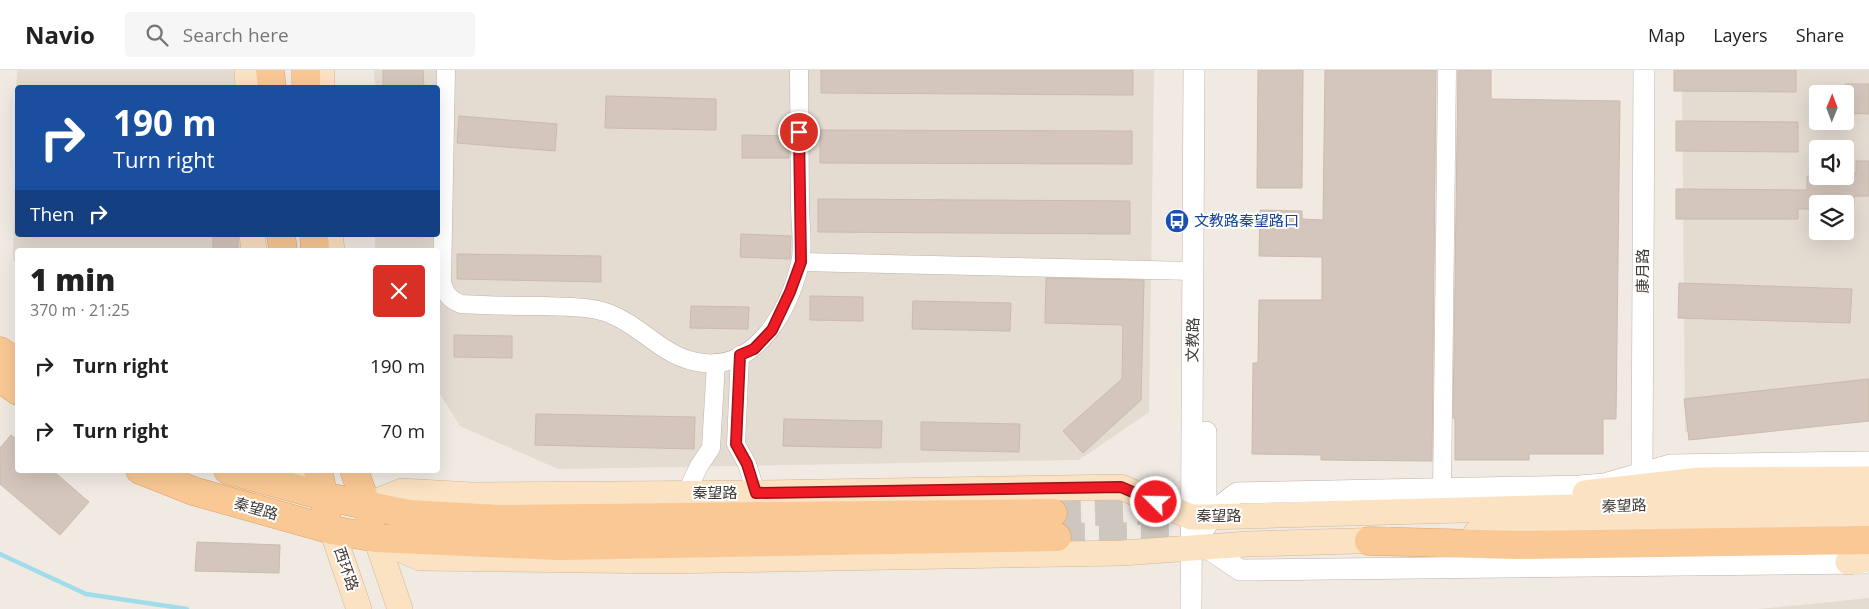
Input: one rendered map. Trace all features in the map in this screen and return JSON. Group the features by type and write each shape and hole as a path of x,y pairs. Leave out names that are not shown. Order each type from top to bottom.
{"main road":[{"path":"247,70 248,85"},
{"path":"270,70 272,85"},
{"path":"306,70 306,85"},
{"path":"322,70 322,85"},
{"path":"0,351 15,361"},
{"path":"0,378 15,389"},
{"name":"秦望路","path":"148,473 193,491 332,530 376,538 558,546 1055,525 498,519 408,514 323,496 239,473"},
{"path":"300,473 323,496"},
{"path":"319,473 332,530"},
{"path":"355,473 400,609"},
{"path":"362,473 367,505"},
{"path":"1507,509 1595,491 1700,480 1869,479"},
{"name":"秦望路","path":"367,505 402,491 471,495 756,493 1121,487 1199,517 1869,499"},
{"name":"秦望路","path":"376,538 420,558 664,561 1112,554 1248,544 1369,542 1557,528 1869,519"},
{"name":"西环路","path":"332,530 359,609"},
{"path":"1369,542 1517,545 1869,540"}],"street":[{"path":"446,70 442,281 443,289 448,296 461,304 578,307 607,313 633,325 656,344 678,358 704,364 730,360 754,349 772,330 790,292 801,262 798,70"},
{"name":"文教路","path":"1194,70 1193,271 1199,517"},
{"name":"文教路","path":"1206,609 1199,548 1199,517 1208,70"},
{"path":"1442,489 1447,70"},
{"name":"康月路","path":"1644,70 1649,471"},
{"name":"康月路","path":"1649,471 1658,70"},
{"path":"801,262 1193,271"},
{"path":"740,355 736,444 747,464 756,493"},
{"path":"686,493 699,466 711,448 716,363"},
{"path":"1199,517 1237,493 1580,486 1604,484 1670,465 1869,462"},
{"path":"1199,548 1240,570 1862,561"},
{"name":"文教路","path":"1191,609 1199,548"}],"shaded area":[{"path":"17,70 234,70 235,85 17,85"},
{"path":"374,70 1154,70 1149,412 1079,460 558,469 460,426 440,394 440,248 375,248 375,237 440,237 440,85 375,85"},
{"path":"1682,70 1869,70 1869,410 1685,432"},
{"path":"15,165 15,237 243,237 244,248 15,248 15,262 13,260"},
{"path":"1869,598 1869,609 1758,609 1821,603"}],"building":[{"path":"383,70 423,70 424,85 383,85"},
{"path":"821,70 1133,70 1133,95 821,93"},
{"path":"1258,70 1303,70 1302,188 1257,188"},
{"path":"1325,70 1436,70 1432,461 1321,460 1321,455 1252,454 1253,363 1258,363 1259,300 1322,300 1322,257 1259,256 1260,210 1302,211 1302,219 1323,220"},
{"path":"1458,70 1491,70 1491,99 1620,101 1616,419 1603,419 1603,454 1529,454 1529,460 1455,460 1455,418 1453,418"},
{"path":"1674,70 1796,70 1796,92 1674,91"},
{"path":"1869,84 1869,114 1854,113 1854,85 1845,85"},
{"path":"606,96 716,99 716,130 605,128"},
{"path":"459,116 557,124 555,151 457,143"},
{"path":"1676,121 1798,122 1798,152 1676,151"},
{"path":"820,130 1132,131 1132,164 820,163"},
{"path":"742,135 789,136 789,158 742,158"},
{"path":"1856,161 1869,161 1869,196 1809,195 1809,209 1798,209 1798,219 1676,219 1676,189 1807,190 1807,176 1809,176 1809,185 1854,185 1854,173 1856,173"},
{"path":"818,199 1130,201 1130,234 818,232"},
{"path":"741,234 791,236 790,259 740,257"},
{"path":"213,237 238,237 238,248 213,248"},
{"path":"457,254 601,256 601,282 457,279"},
{"path":"1046,278 1144,280 1141,400 1083,453 1063,431 1122,379 1123,325 1045,323"},
{"path":"1679,283 1852,289 1850,323 1678,318"},
{"path":"810,296 863,297 863,321 810,320"},
{"path":"913,301 1011,303 1010,331 912,329"},
{"path":"691,306 749,307 748,329 690,328"},
{"path":"454,335 512,336 512,358 454,357"},
{"path":"1869,379 1869,421 1689,440 1684,399"},
{"path":"536,414 695,417 694,449 535,445"},
{"path":"784,419 882,421 881,448 783,446"},
{"path":"921,422 1020,424 1019,452 921,450"},
{"path":"11,435 15,438 15,473 55,473 89,502 60,535 0,484 0,448"},
{"path":"197,542 280,545 279,573 195,571"}],"waterway":[{"path":"0,554 86,594 187,609"}],"tunnel":[{"path":"1053,513 1183,510"},
{"path":"1057,537 1218,535"}],"place":[{"name":"文教路秦望路口","path":"1177,221"}],"route":[{"path":"799,132 801,262 790,292 772,330 754,349 740,355 736,444 747,464 756,493 1121,487 1156,502"}]}
